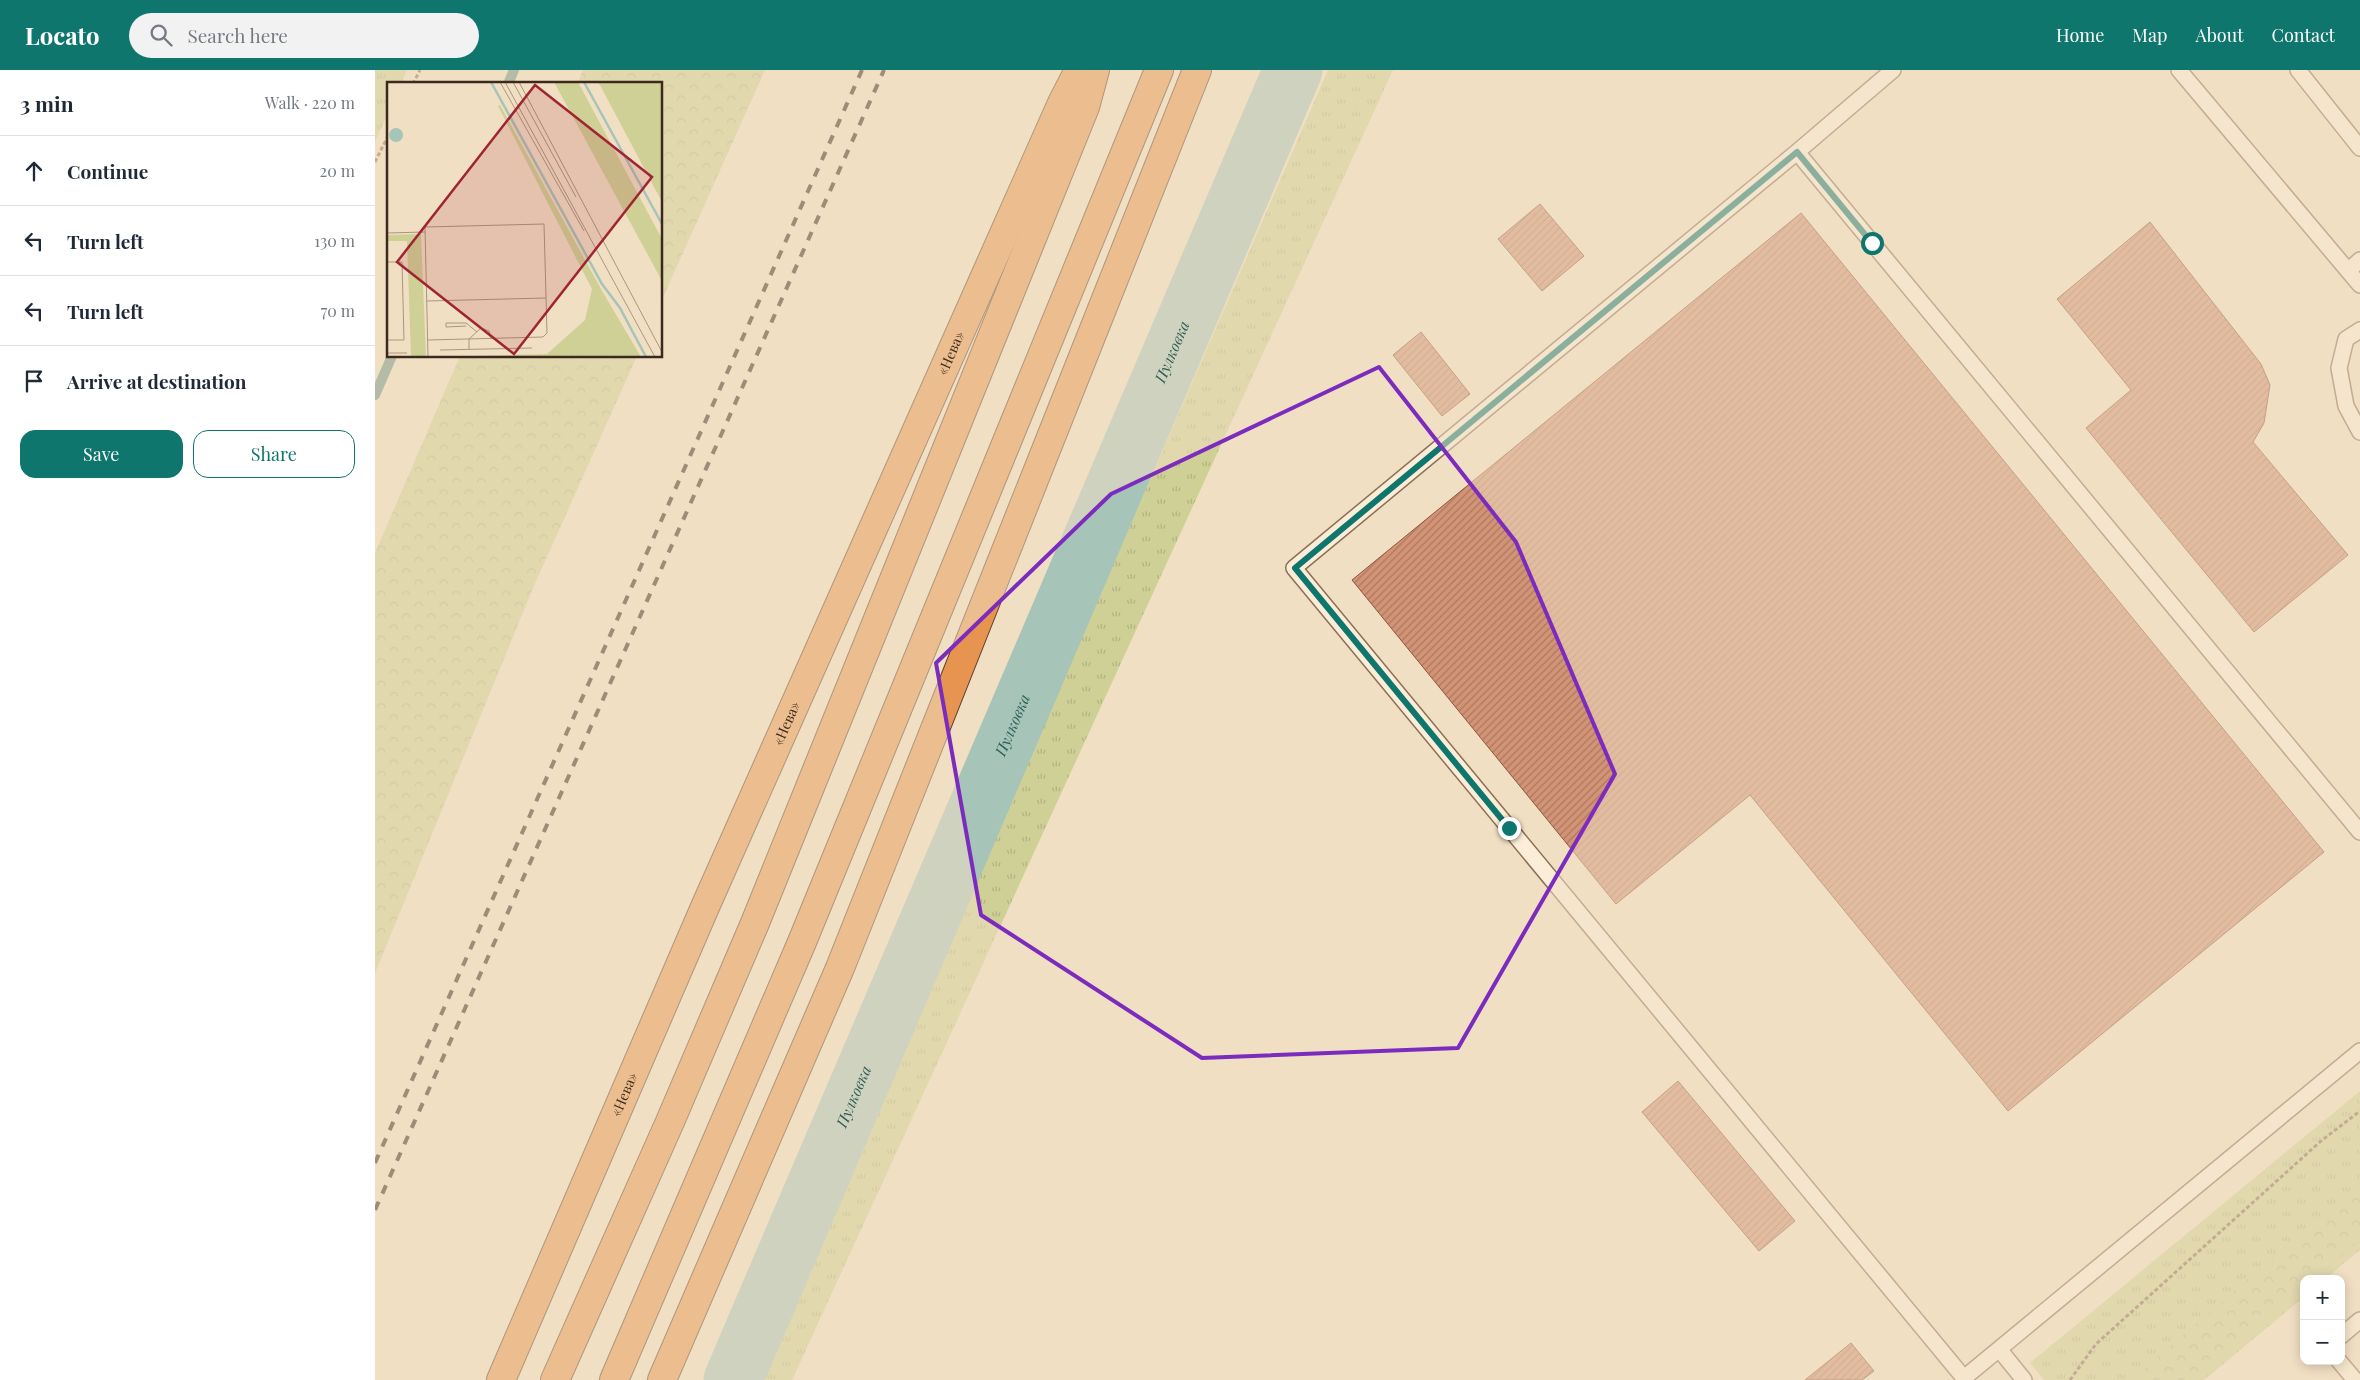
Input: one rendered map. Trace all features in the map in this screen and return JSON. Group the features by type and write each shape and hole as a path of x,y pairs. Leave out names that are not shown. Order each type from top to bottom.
{"highway":[{"name":"«Нева»","path":"501,1380 713,889 1050,130 1079,70"},
{"path":"555,1380 669,1124 755,923 1081,116 1095,70"},
{"path":"615,1380 802,942 1159,70"},
{"path":"662,1380 840,968 1197,70"}],"lane":[{"path":"1893,70 1797,152 1295,568 1964,1378 2360,1051"},
{"path":"2179,70 2360,285"},
{"path":"2298,70 2360,148"},
{"path":"1797,152 2360,832"},
{"path":"2348,271 2360,260"},
{"path":"2360,330 2346,338 2339,368 2346,406 2360,432"},
{"path":"2345,1333 2360,1320"},
{"path":"1999,1349 2025,1380"},
{"path":"2342,1365 2355,1380"}],"path":[{"path":"414,82 420,70"},
{"path":"375,162 387,138"},
{"path":"2070,1380 2096,1344 2315,1147 2360,1111"}],"highlighted area":[{"path":"1379,367 1516,542 1615,774 1458,1048 1202,1058 981,915 936,663 1111,494"}],"green space":[{"path":"375,70 407,70 402,82 387,82 387,115 375,142"},
{"path":"583,70 765,70 663,298 663,82 578,82"},
{"path":"1328,70 1393,70 792,1380 759,1380"},
{"path":"459,358 636,358 533,588 375,973 375,553"},
{"path":"2360,1091 2360,1250 2330,1275 2300,1275 2300,1300 2204,1380 2044,1380 2030,1363"},
{"path":"2360,1182 2360,1240 2319,1275 2300,1275 2300,1290 2192,1380 2136,1380 2139,1373"}],"building":[{"path":"1540,204 1584,256 1542,291 1498,239"},
{"path":"1801,213 2324,852 2008,1111 1750,795 1616,904 1352,580"},
{"path":"2150,222 2261,364 2270,385 2264,423 2253,442 2348,555 2254,632 2086,428 2131,390 2057,299"},
{"path":"1421,332 1470,394 1442,416 1393,355"},
{"path":"1678,1081 1795,1221 1759,1251 1642,1112"},
{"path":"1851,1343 1874,1371 1862,1380 1805,1380"}],"waterway":[{"path":"509,82 514,70"},
{"name":"Пулковка","path":"733,1380 1293,70"},
{"path":"375,395 391,358"}],"railway":[{"path":"375,1163 862,70"},
{"path":"375,1210 884,70"}],"route":[{"path":"1509,828 1295,568 1797,152 1872,243"}]}
